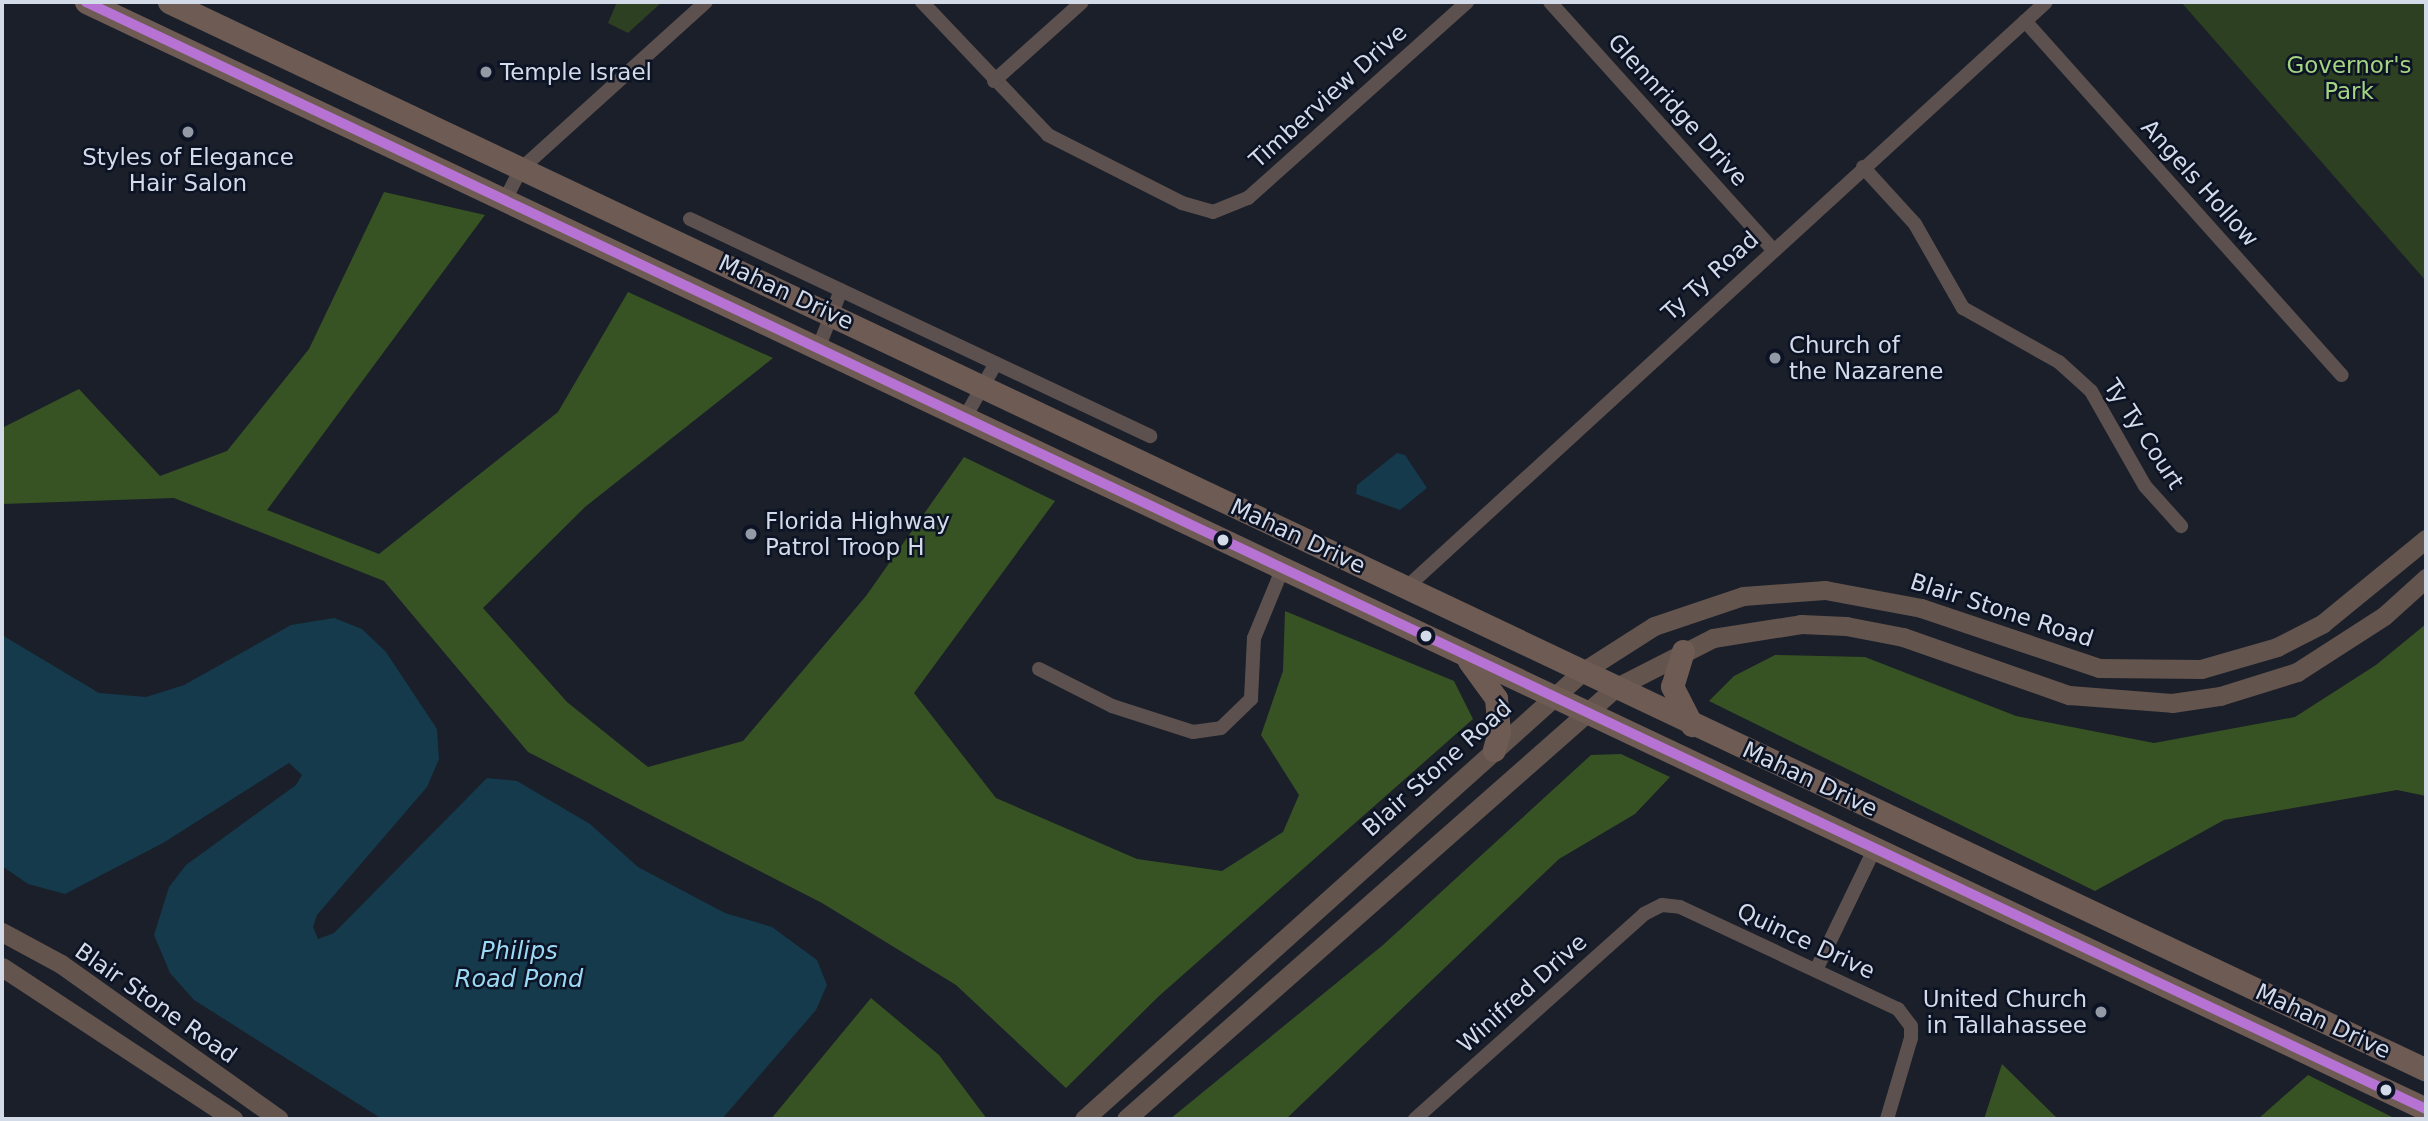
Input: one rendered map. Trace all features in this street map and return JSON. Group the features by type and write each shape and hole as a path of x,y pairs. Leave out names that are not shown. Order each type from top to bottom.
{"main road":[{"name":"Mahan Drive","path":"86,2 2426,1109"},
{"name":"Mahan Drive","path":"169,2 832,314 1692,725 2426,1070"},
{"path":"248,79 258,45"},
{"name":"Blair Stone Road","path":"1084,1119 1582,672 1654,626 1702,607 1743,596 1818,590 1910,605 2099,668 2201,669 2277,647 2341,610 2426,539"},
{"path":"1126,1119 1615,688 1682,651 1748,630 1801,624 1903,637 2043,688 2097,700 2145,704 2220,696 2297,672 2384,616 2426,578"},
{"path":"1801,624 1818,590"},
{"path":"1682,651 1672,687 1692,725"},
{"path":"1462,653 1496,698 1499,732 1494,750"},
{"path":"2097,700 2099,668"},
{"name":"Blair Stone Road","path":"2,932 61,964 279,1119"},
{"path":"2,967 233,1119"},
{"path":"2259,1030 2275,998"}],"street":[{"path":"505,200 521,169 706,2"},
{"path":"922,2 994,81 1082,2"},
{"name":"Timberview Drive","path":"994,81 1048,135 1069,148 1182,203 1213,212 1248,198 1467,2"},
{"name":"Glennridge Drive","path":"1550,2 1773,250"},
{"name":"Ty Ty Road","path":"1407,587 2046,2"},
{"name":"Angels Hollow","path":"2025,21 2342,375"},
{"name":"Ty Ty Court","path":"1863,167 1915,224 1963,308 2059,362 2091,391 2145,486 2181,526"},
{"path":"690,219 1150,436"},
{"path":"818,349 841,290"},
{"path":"964,419 996,363"},
{"path":"1039,669 1112,706 1193,732 1221,728 1251,699 1254,638 1282,570"},
{"path":"1816,970 1875,848"},
{"name":"Quince Drive","path":"1662,905 1680,906 1898,1009 1911,1027 1911,1038 1888,1119"},
{"name":"Winifred Drive","path":"1415,1119 1644,914 1662,905"}],"green space":[{"path":"617,2 662,2 628,33 608,23"},
{"name":"Governor's Park","path":"2181,2 2426,2 2426,281"},
{"path":"384,192 485,215 267,510 379,554 558,412 628,292 773,358 585,507 483,608 567,702 648,767 743,741 866,596 964,457 1055,501 914,693 996,798 1137,859 1222,871 1283,832 1299,795 1261,735 1283,671 1285,611 1454,681 1473,719 1159,996 1066,1088 956,985 822,903 528,752 384,581 174,498 2,504 2,428 79,389 160,476 227,451 309,349"},
{"path":"2426,624 2426,796 2397,790 2224,820 2095,891 1709,701 1734,676 1775,655 1865,657 2016,716 2154,743 2295,717 2376,665"},
{"path":"1621,754 1670,777 1635,814 1559,859 1286,1119 1170,1119 1383,945 1591,755"},
{"path":"871,998 939,1055 987,1119 771,1119"},
{"path":"2002,1064 2058,1119 1984,1119"},
{"path":"2308,1075 2396,1119 2258,1119"}],"water":[{"path":"1397,453 1405,455 1427,488 1400,510 1356,494 1357,485"},
{"name":"Philips Road Pond","path":"334,618 362,629 386,652 437,729 439,759 427,787 317,915 313,927 318,939 334,933 487,778 517,781 590,824 638,867 725,913 772,927 817,960 827,985 816,1010 722,1119 382,1119 194,1000 170,973 154,935 169,887 186,865 296,785 302,775 289,763 163,843 65,894 28,884 2,866 2,635 99,693 146,697 184,685 291,625"}],"transit line":[{"path":"86,2 2426,1109"}],"place":[{"name":"Temple Israel","path":"486,72"},
{"name":"Styles of Elegance Hair Salon","path":"188,132"},
{"name":"Church of the Nazarene","path":"1775,358"},
{"name":"Florida Highway Patrol Troop H","path":"751,534"},
{"name":"United Church in Tallahassee","path":"2101,1012"}]}
